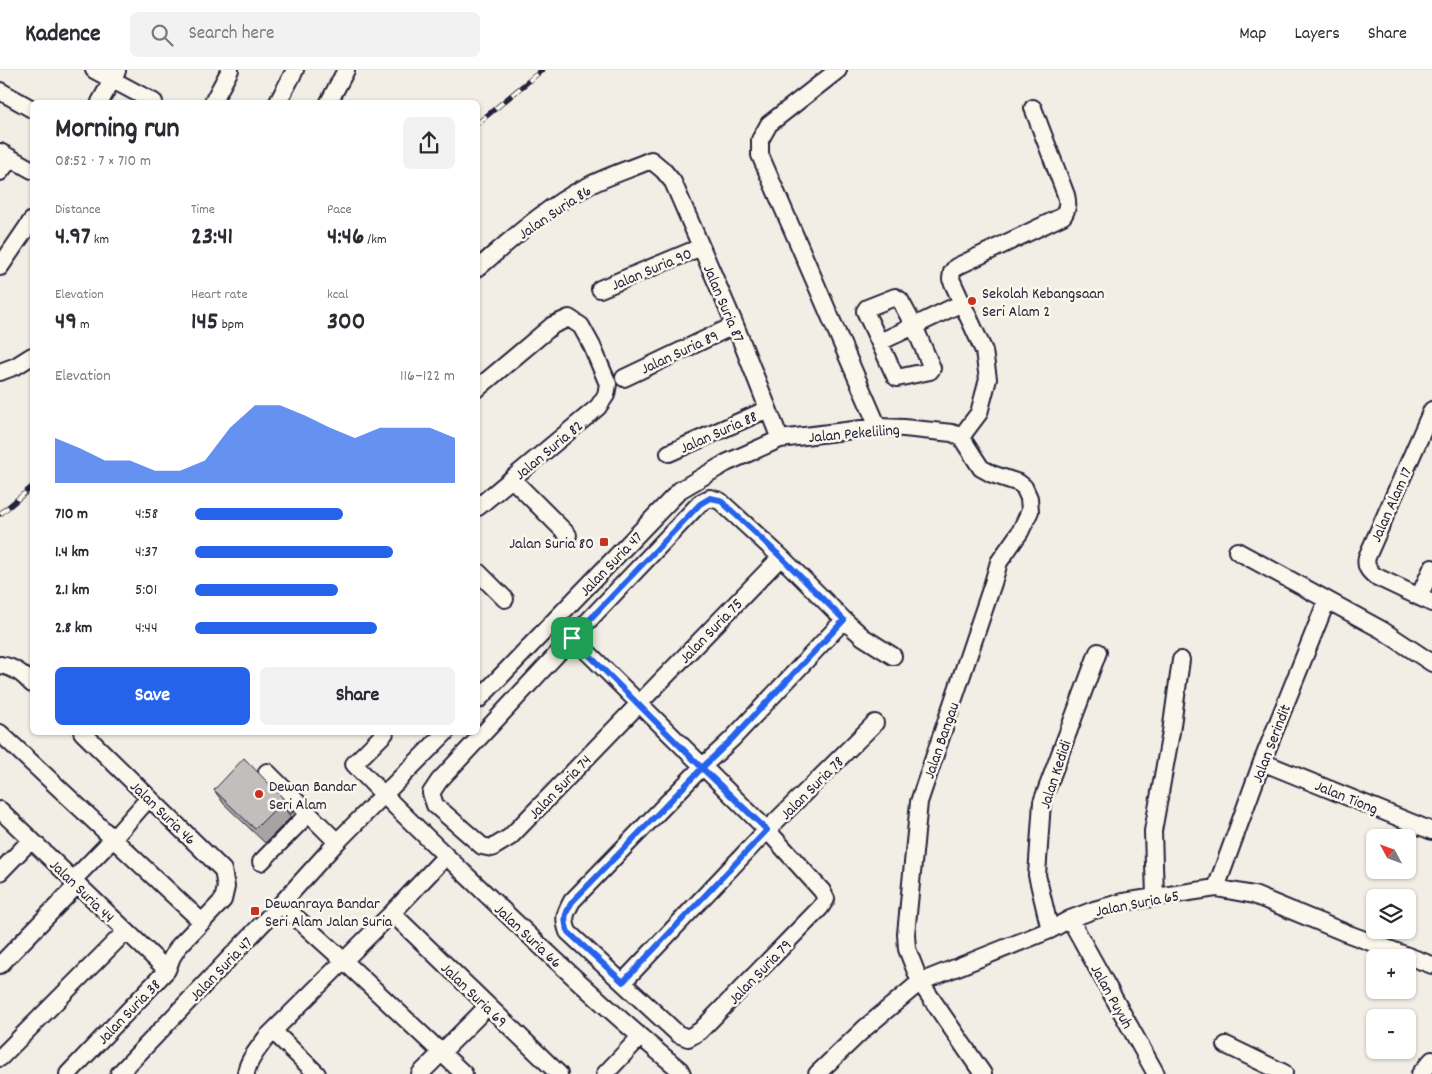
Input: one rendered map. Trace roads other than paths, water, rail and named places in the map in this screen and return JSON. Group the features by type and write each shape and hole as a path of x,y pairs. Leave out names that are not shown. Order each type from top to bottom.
{"street":[{"path":"94,70 115,75 151,100"},
{"path":"214,100 230,70"},
{"path":"279,100 295,70"},
{"path":"330,100 346,70"},
{"path":"838,70 769,124 760,140 760,154 878,427"},
{"path":"101,100 115,75"},
{"path":"0,91 30,108"},
{"path":"960,437 978,413 988,379 984,351 951,279 952,272 956,267 1063,216 1068,204 1066,194 1033,108"},
{"path":"0,172 5,155 30,169"},
{"name":"Jalan Suria 86","path":"480,266 536,219 586,187 651,160 663,170"},
{"name":"Jalan Suria 87","path":"663,170 673,182 735,325 780,440"},
{"path":"0,267 30,223"},
{"name":"Jalan Suria 90","path":"600,289 701,247"},
{"path":"895,297 900,300 914,326 932,368 930,371 897,378 865,311 867,308 895,297"},
{"path":"880,342 962,303"},
{"name":"Jalan Suria 82","path":"480,386 554,325 569,318 581,326 592,346 608,384 606,395 598,407 480,505"},
{"name":"Jalan Suria 89","path":"624,378 735,325"},
{"path":"0,372 16,366 30,357"},
{"name":"Jalan Suria 88","path":"669,454 768,409"},
{"name":"Jalan Alam 17","path":"1426,600 1375,576 1369,571 1366,562 1427,435 1432,410"},
{"name":"Jalan Pekeliling","path":"680,490 726,463 780,440 878,427 952,433 960,437"},
{"name":"Jalan Bangau","path":"960,437 981,468 992,474 1019,483 1024,487 1029,498 1030,511 1020,532 999,562 919,802 906,934 907,949 920,982 983,1074"},
{"path":"512,479 568,535"},
{"name":"Jalan Suria 47","path":"480,696 680,490"},
{"path":"572,638 700,504 710,498 720,500 844,620 863,636 893,656"},
{"path":"1237,551 1382,630 1432,663"},
{"name":"Jalan Suria 75","path":"638,703 781,557"},
{"path":"1426,600 1432,568"},
{"path":"480,574 505,599"},
{"name":"Jalan Serindit","path":"1216,888 1262,762 1327,600"},
{"path":"554,620 767,830"},
{"path":"623,982 568,932 564,922 566,912 572,902 732,739 844,620"},
{"name":"Jalan Suria 74","path":"572,638 439,781 431,793 435,805 482,846 492,848 510,837 638,703"},
{"name":"Jalan Kedidi","path":"1050,930 1037,875 1042,802 1098,652"},
{"path":"1155,897 1153,831 1171,732 1181,660"},
{"path":"0,665 8,666 20,672 30,682"},
{"name":"Jalan Suria 78","path":"623,982 767,830 875,723"},
{"path":"0,733 202,922"},
{"name":"Jalan Suria 46","path":"85,735 224,870 226,887 223,900"},
{"name":"Jalan Suria 66","path":"383,735 354,764 384,796 545,951 640,1037 680,1070 682,1074"},
{"name":"Jalan Suria 47","path":"119,1074 281,904 337,842 443,735"},
{"name":"Jalan Tiong","path":"1262,762 1432,830"},
{"path":"267,772 337,842"},
{"path":"0,965 149,798"},
{"name":"Jalan Suria 44","path":"0,810 167,970"},
{"path":"261,862 308,814"},
{"name":"Jalan Suria 79","path":"623,982 678,1034 688,1038 700,1031 820,908 826,899 822,891 767,830"},
{"path":"0,872 31,840"},
{"path":"246,1074 252,1058 266,1038 392,913 446,856"},
{"name":"Jalan Suria 65","path":"817,1074 864,1028 920,982 1050,930 1070,919 1123,902 1216,888 1254,895 1346,933 1432,965"},
{"name":"Jalan Suria 38","path":"68,1074 167,970 179,946 223,900"},
{"path":"281,904 464,1074"},
{"name":"Jalan Suria 69","path":"392,913 559,1074"},
{"name":"Jalan Puyuh","path":"1070,919 1156,1074"},
{"path":"0,1058 126,931"},
{"path":"420,1074 488,1006"},
{"path":"273,1031 317,1074"},
{"path":"605,1074 640,1037"},
{"path":"1226,1045 1284,1074"},
{"path":"1420,1074 1432,1060"}],"railway":[{"path":"480,121 542,70"},
{"path":"0,514 30,489"}],"place":[{"name":"Sekolah Kebangsaan Seri Alam 2","path":"972,301"},
{"name":"Jalan Suria 80","path":"604,542"},
{"name":"Dewan Bandar Seri Alam","path":"259,794"},
{"name":"Dewanraya Bandar Seri Alam Jalan Suria","path":"255,911"}]}
